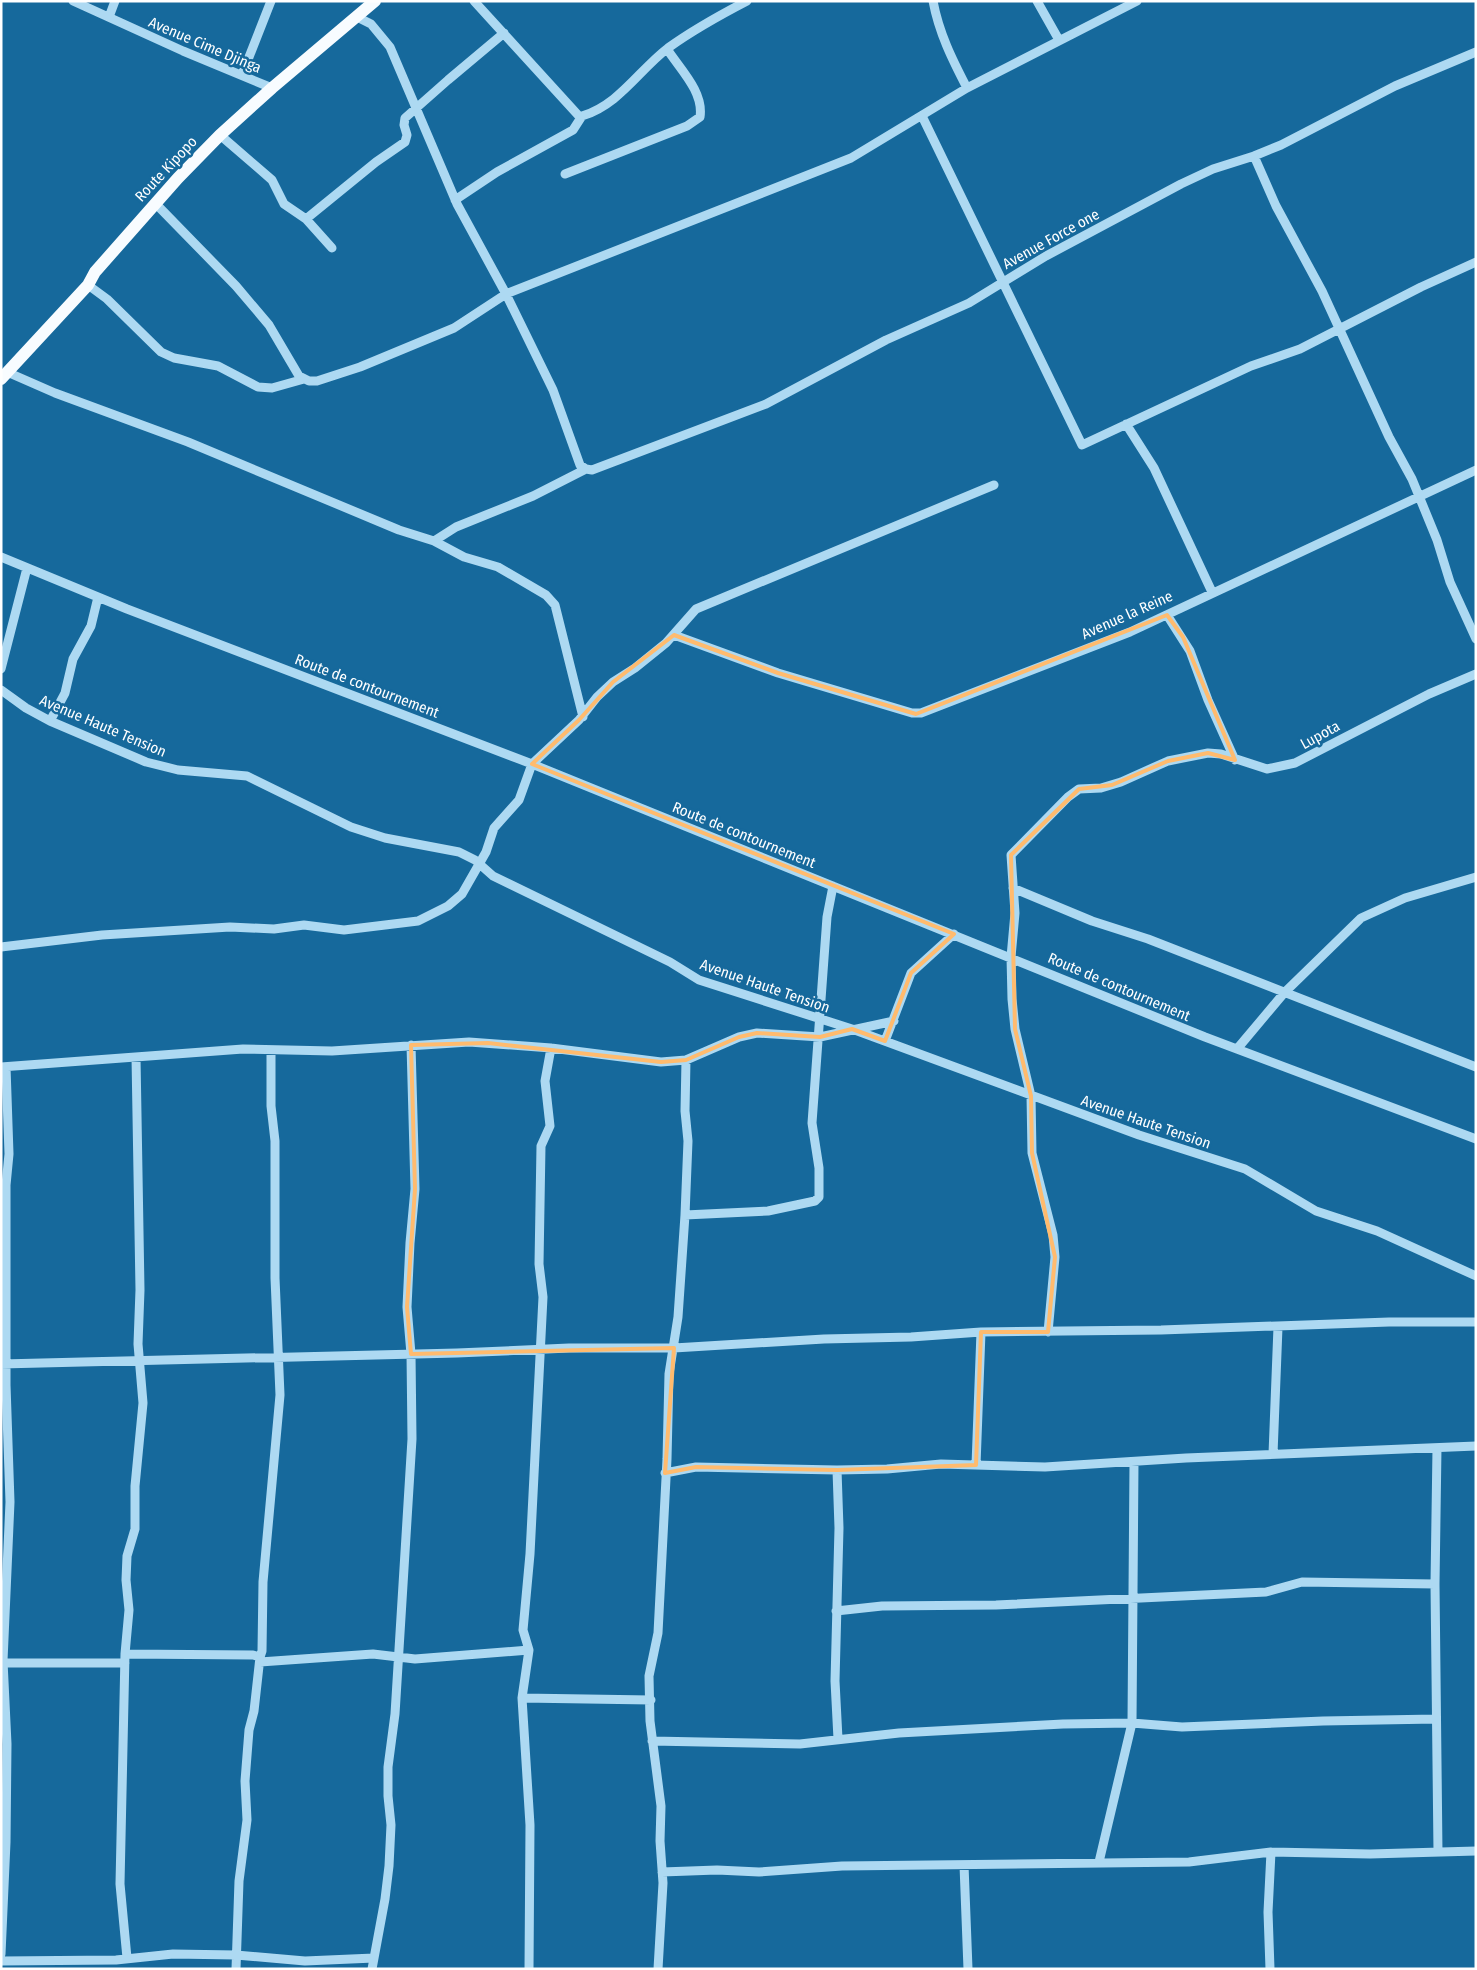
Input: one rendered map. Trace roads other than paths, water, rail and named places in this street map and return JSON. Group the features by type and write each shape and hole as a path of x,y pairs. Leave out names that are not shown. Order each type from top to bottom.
{"main road":[{"name":"Route Kipopo","path":"4,375 88,285 95,272 178,178 220,135 272,88 375,1"}],"street":[{"name":"Avenue Cime Djinga","path":"73,1 272,88"},
{"path":"109,17 115,1"},
{"path":"242,75 271,1"},
{"path":"474,1 578,115 582,116"},
{"path":"455,200 497,172 573,130 582,116 604,106 667,49 747,1"},
{"path":"933,1 946,50 967,88"},
{"path":"1037,1 1059,40"},
{"path":"88,285 107,299 161,352 174,358 218,366 258,387 279,386 304,379 317,380 329,378 415,346 454,328 506,294 851,158 967,88 1137,1"},
{"path":"357,17 370,24 390,47 415,110 455,200 506,294 553,390 580,465 586,470"},
{"path":"306,219 376,162 405,142 407,135 404,122 448,80 504,33"},
{"path":"565,174 687,126 700,117 702,106 699,96 667,49"},
{"name":"Avenue Force one","path":"434,541 456,527 533,496 586,470 592,470 766,404 886,340 969,303 1046,256 1181,184 1213,169 1254,156 1395,86 1476,52"},
{"path":"922,116 1082,445 1258,363 1300,349 1476,262"},
{"path":"220,135 272,180 284,204 306,219 332,248"},
{"path":"1254,156 1276,206 1340,328 1389,437 1412,479 1437,540 1450,582 1476,639"},
{"path":"156,204 236,286 269,324 285,350 295,372 304,379"},
{"path":"4,375 188,442 399,530 434,541 464,557 498,567 552,600 573,673 583,717"},
{"path":"1126,424 1154,468 1212,592"},
{"name":"Avenue la Reine","path":"674,635 778,673 912,713 921,713 1047,666 1166,615 1476,470"},
{"path":"1,947 146,932 230,927 274,929 304,925 344,930 418,920 448,906 462,894 486,852 494,828 519,800 532,764 583,717 597,697 613,682 640,664 674,635 696,609 994,485"},
{"name":"Route de contournement","path":"1,557 98,597 532,764 1237,1049 1476,1139"},
{"path":"1,670 27,568"},
{"path":"50,721 65,693 73,658 91,626 98,597"},
{"path":"1166,615 1190,651 1208,700 1235,760"},
{"name":"Lupota","path":"1048,1332 1055,1257 1053,1235 1032,1153 1031,1096 1015,1029 1011,957 1014,929 1011,855 1068,797 1079,789 1101,788 1121,782 1168,761 1208,753 1222,754 1266,769 1295,763 1428,694 1476,674"},
{"name":"Avenue Haute Tension","path":"1,690 26,708 50,721 157,766 178,770 240,774 255,779 351,827 385,838 447,848 459,852 480,864 493,876 670,962 692,977 852,1029 1139,1135 1245,1169 1316,1211 1377,1231 1476,1276"},
{"path":"1237,1049 1284,993 1361,918 1405,898 1476,877"},
{"path":"685,1214 768,1211 795,1207 818,1199 819,1168 812,1123 820,1037 827,917 833,886"},
{"path":"1013,888 1092,921 1148,939 1476,1067"},
{"path":"886,1041 911,973 954,934"},
{"path":"1,1954 6,1842 3,1663 10,1509 4,1364 4,1262 9,1154 4,1067 243,1049 332,1051 411,1045 482,1043 551,1048 661,1062 686,1060 739,1037 757,1033 820,1037 894,1021"},
{"path":"372,1969 386,1899 389,1866 391,1825 388,1767 395,1714 412,1440 411,1354 407,1307 415,1189 411,1045"},
{"path":"530,1969 530,1825 522,1698 529,1650 523,1630 530,1554 543,1297 539,1264 541,1146 551,1119 545,1081 551,1048"},
{"path":"236,1969 239,1881 247,1820 245,1781 249,1730 254,1711 260,1659 269,1504 278,1439 280,1357 275,1278 276,1149 271,1106 271,1050"},
{"path":"128,1958 120,1884 125,1658 129,1610 127,1556 135,1529 135,1474 143,1403 138,1344 140,1290 136,1057"},
{"path":"658,1969 663,1900 661,1799 650,1721 649,1676 658,1633 669,1374 674,1348 685,1214 688,1141 685,1111 686,1060"},
{"path":"4,1364 674,1348 981,1332 1278,1327 1380,1322 1476,1322"},
{"path":"1272,1454 1278,1327"},
{"path":"976,1465 981,1332"},
{"path":"665,1473 696,1467 837,1470 887,1469 941,1464 1045,1467 1272,1454 1476,1446"},
{"path":"1437,1448 1435,1584 1438,1852"},
{"path":"1099,1862 1132,1723 1134,1462"},
{"path":"837,1470 836,1610 838,1739"},
{"path":"836,1610 879,1606 996,1605 1266,1592 1302,1582 1435,1584"},
{"path":"3,1663 253,1655 260,1659 373,1654 415,1659 529,1650"},
{"path":"522,1698 651,1700"},
{"path":"652,1741 800,1744 838,1739 991,1727 1132,1723 1182,1727 1323,1721 1436,1719"},
{"path":"662,1872 717,1870 759,1872 842,1866 1189,1862 1271,1852 1476,1851"},
{"path":"1270,1969 1268,1912 1271,1852"},
{"path":"964,1865 968,1969"},
{"path":"1,1961 116,1964 128,1958 173,1954 236,1955 305,1961 374,1958"}]}
